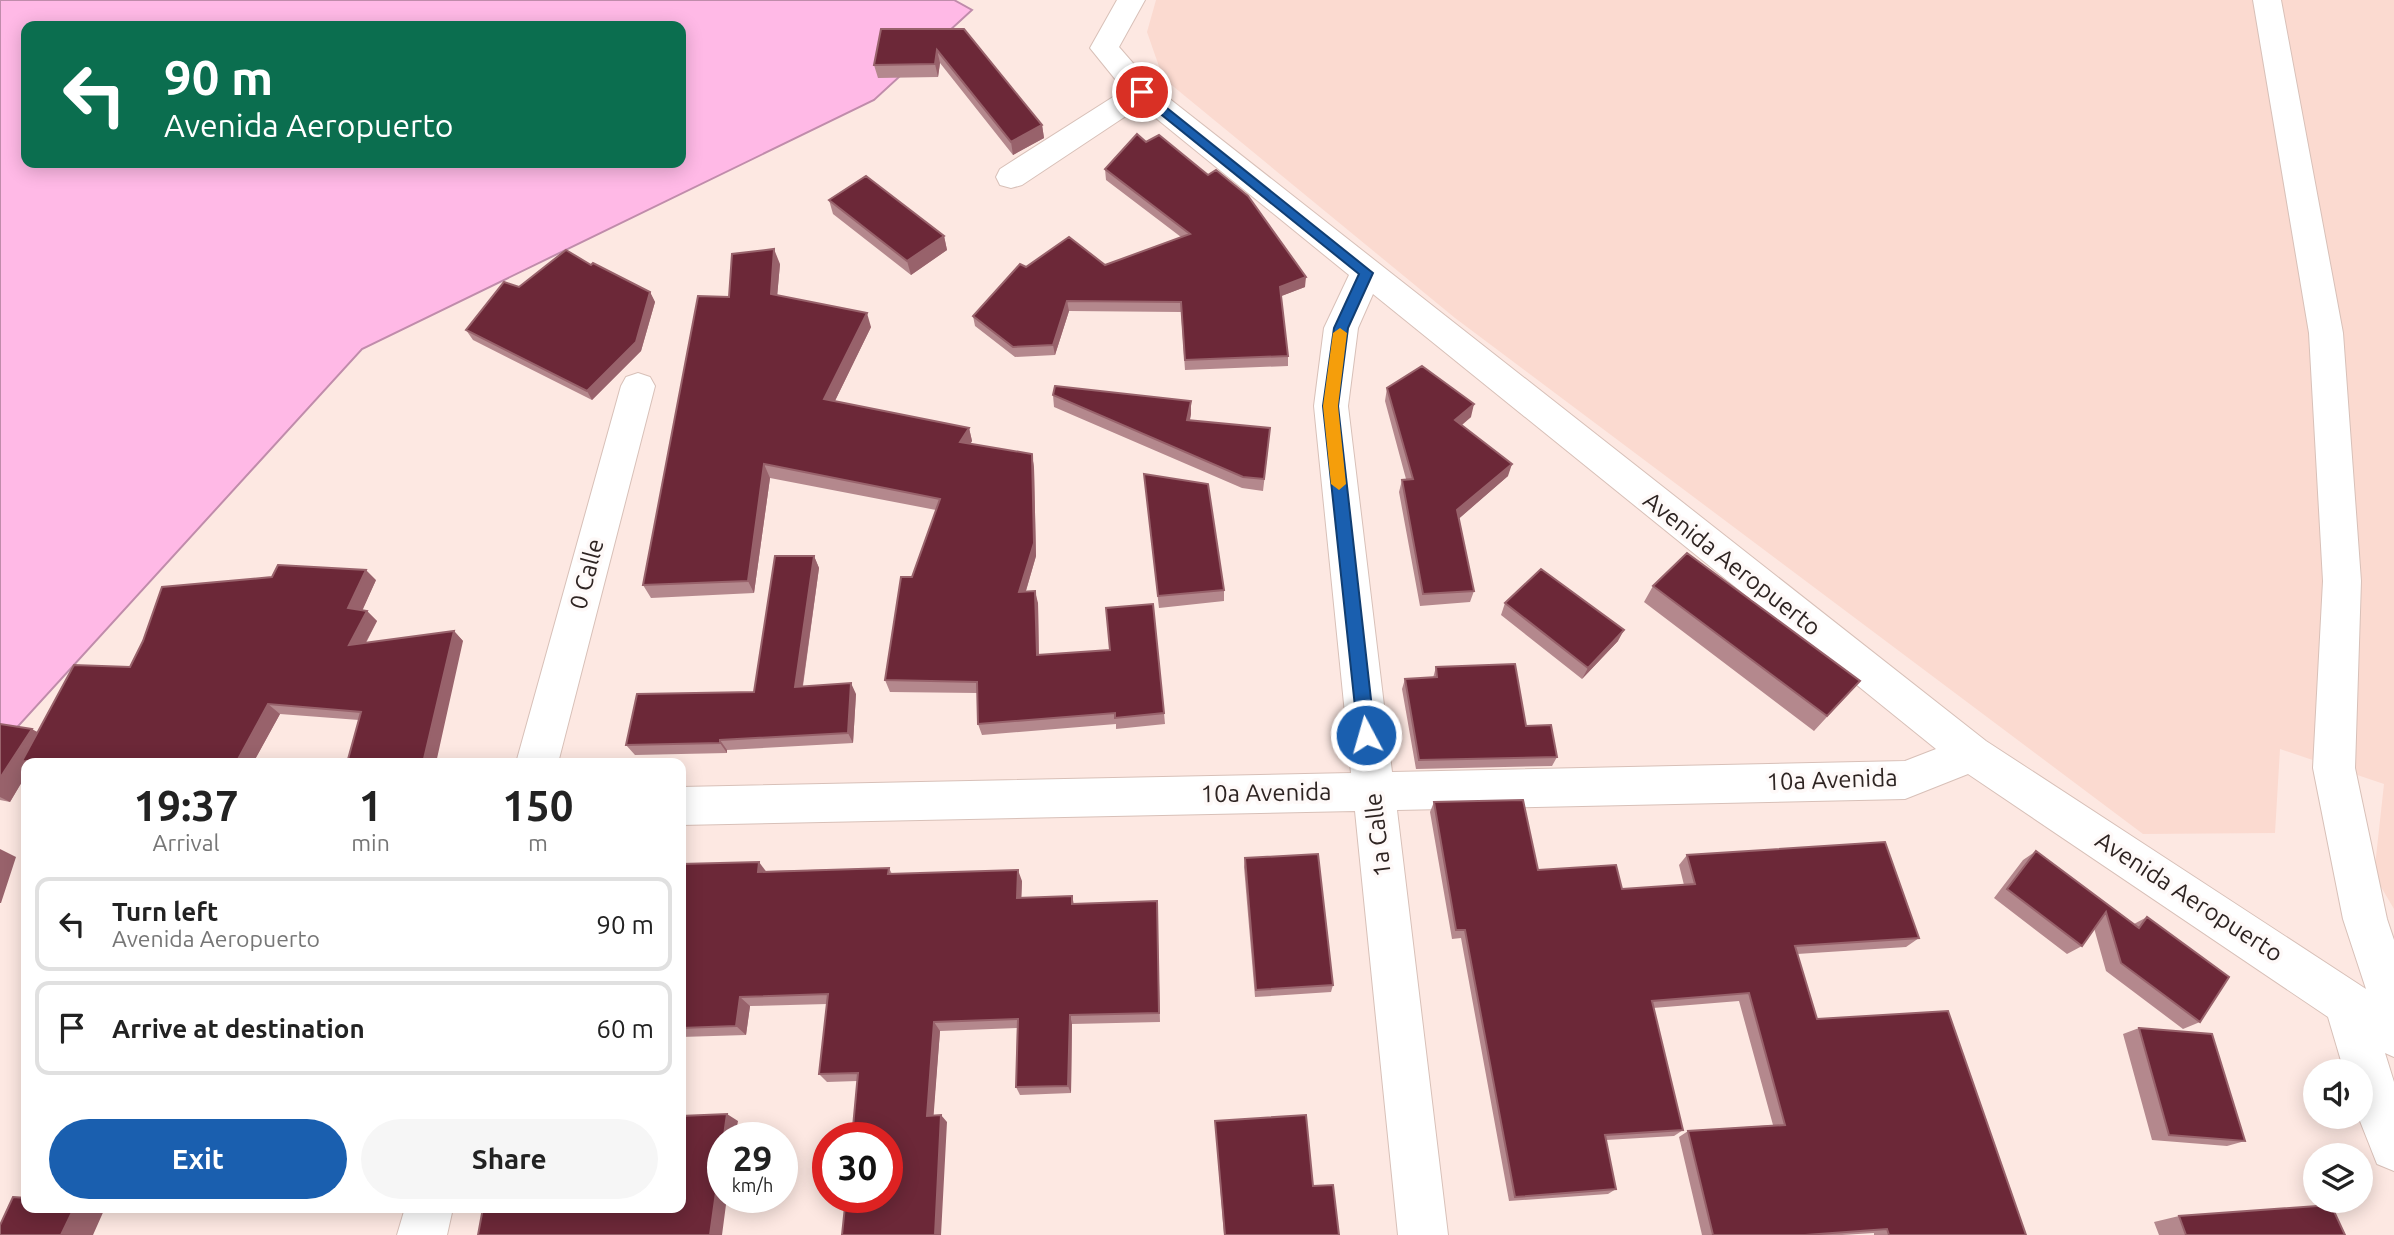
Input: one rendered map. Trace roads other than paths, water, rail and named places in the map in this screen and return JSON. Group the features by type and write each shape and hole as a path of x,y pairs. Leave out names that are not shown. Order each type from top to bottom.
{"street":[{"name":"Avenida Aeropuerto","path":"1131,0 1104,48 1142,92 1972,754 2394,1034"},
{"path":"2267,0 2326,333 2342,581 2334,768 2365,919 2394,1005"},
{"path":"1011,177 1142,92"},
{"name":"1a Calle","path":"1366,273 1341,328 1331,406 1423,1235"},
{"name":"0 Calle","path":"538,758 638,386"},
{"name":"10a Avenida","path":"686,807 1905,780 1972,754"},
{"path":"2346,1001 2383,1122 2394,1147"},
{"path":"422,1235 428,1213"}]}
